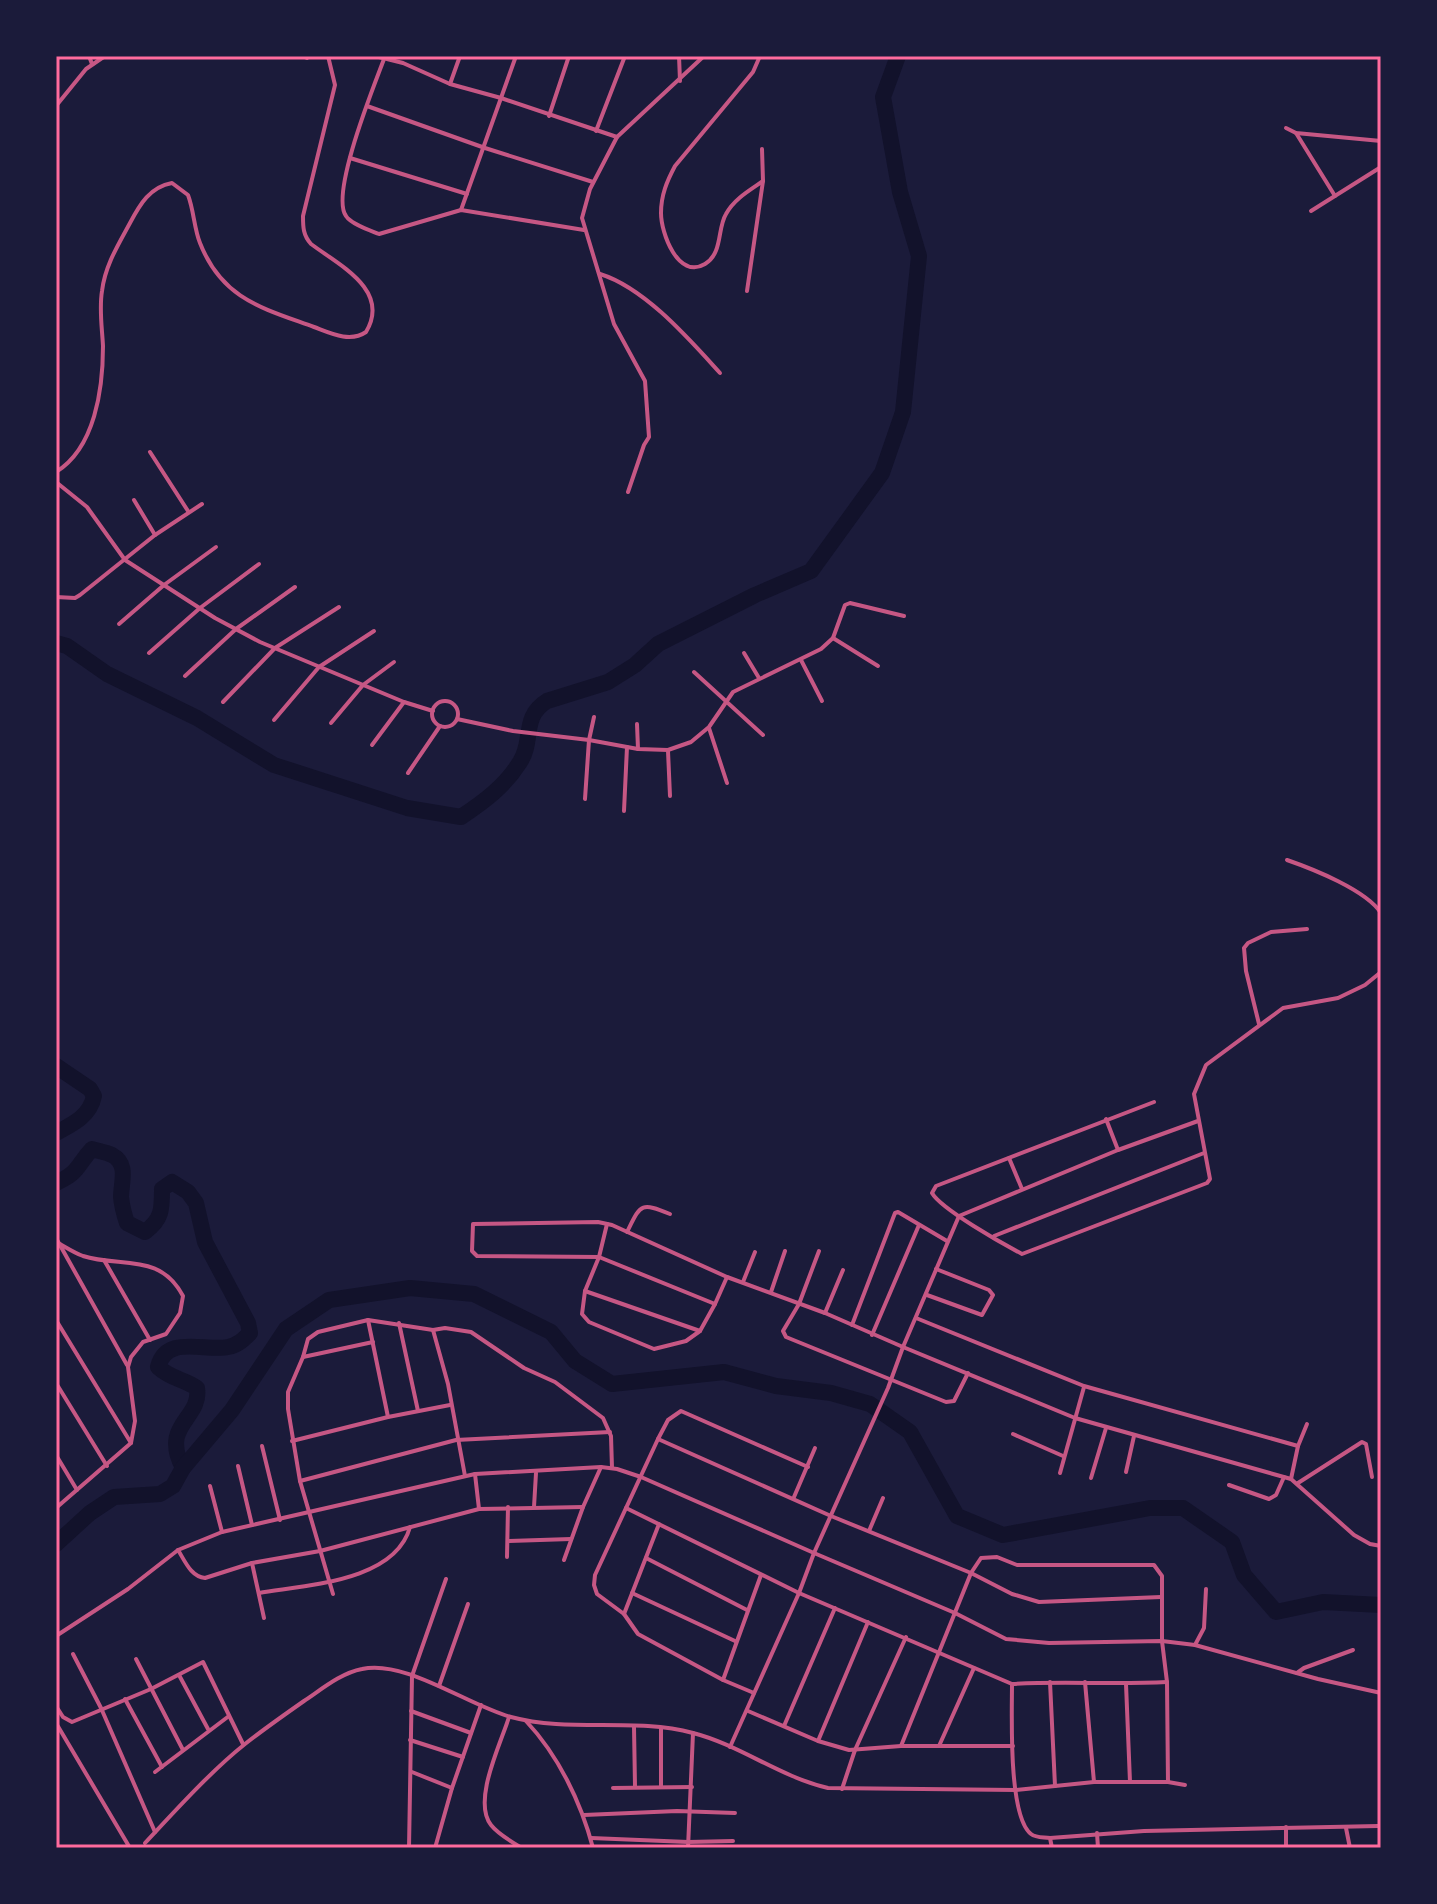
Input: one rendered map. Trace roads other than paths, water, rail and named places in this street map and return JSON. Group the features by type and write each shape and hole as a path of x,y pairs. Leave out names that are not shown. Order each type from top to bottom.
{"street":[{"path":"89,56 92,64"},
{"path":"56,106 92,64 105,56"},
{"path":"56,472 73,459 89,434 102,367 100,301 106,273 134,215 149,194 162,185 172,183 188,195 199,241 211,266 237,296 280,316 332,334 350,338 366,332 373,314 372,297 366,287 311,244 303,228 303,216 335,85 328,56"},
{"path":"375,56 403,63 450,84 617,137"},
{"path":"403,63 405,56"},
{"path":"450,84 460,56"},
{"path":"461,210 516,56"},
{"path":"549,116 569,56"},
{"path":"596,131 625,56"},
{"path":"679,56 680,81"},
{"path":"628,492 649,437 645,381 614,324 582,218 593,182 617,137 704,56"},
{"path":"760,56 753,72 675,166 666,182 661,215 663,231 680,261 697,267 707,263 718,246 726,213 763,181"},
{"path":"384,59 349,158 344,180 344,215 374,232 387,232 461,210 584,230"},
{"path":"367,106 593,182"},
{"path":"1286,128 1296,133 1381,141"},
{"path":"1296,133 1335,196"},
{"path":"747,291 763,181 762,149"},
{"path":"349,158 467,194"},
{"path":"1311,211 1381,167"},
{"path":"600,274 617,279 634,290 720,373"},
{"path":"150,452 188,511"},
{"path":"56,482 87,507 125,560 200,608 275,648 433,711"},
{"path":"134,500 155,535"},
{"path":"56,597 75,598 80,595 155,535 202,504"},
{"path":"119,624 164,585 216,547"},
{"path":"149,653 200,608 259,564"},
{"path":"185,676 236,629 295,587"},
{"path":"457,719 513,731 638,749 668,750 691,742 709,727 733,692 821,649 833,638 845,605 850,603 904,616"},
{"path":"223,702 275,648 339,607"},
{"path":"274,720 319,667 374,631"},
{"path":"833,638 878,666"},
{"path":"744,653 759,678"},
{"path":"801,660 822,701"},
{"path":"331,723 363,685 394,662"},
{"path":"694,672 763,735"},
{"path":"372,745 404,702"},
{"path":"441,702 449,702 457,711 457,719 452,725 440,726 433,718 433,711 441,702"},
{"path":"585,799 589,740 594,717"},
{"path":"637,724 638,749"},
{"path":"408,773 440,726"},
{"path":"709,727 727,783"},
{"path":"624,811 627,747"},
{"path":"668,750 670,796"},
{"path":"1287,860 1365,897 1375,903 1381,913"},
{"path":"1259,1024 1244,948 1271,932 1307,929"},
{"path":"1154,1102 933,1188 934,1198 1025,1254 1207,1183 1210,1179 1194,1094 1206,1065 1283,1008 1338,998 1365,985 1381,972"},
{"path":"1106,1119 1118,1150"},
{"path":"730,1747 888,1388 959,1216 1118,1150 1198,1121"},
{"path":"993,1236 1204,1153"},
{"path":"1009,1158 1022,1189"},
{"path":"627,1232 642,1206 648,1205 670,1214"},
{"path":"852,1325 893,1215 898,1212 947,1241"},
{"path":"715,1304 599,1257 477,1256 472,1251 472,1226 475,1222 607,1224 727,1277 825,1313 1075,1418 1291,1479 1354,1535 1381,1546"},
{"path":"607,1224 599,1257 585,1291 582,1314 589,1322 654,1349 686,1341 700,1331 727,1277"},
{"path":"872,1335 919,1225"},
{"path":"56,1238 128,1367 135,1421 131,1443 56,1508"},
{"path":"58,1246 84,1256 143,1263 166,1276 181,1291 183,1303 172,1326 166,1334 136,1348 128,1367"},
{"path":"771,1292 785,1251"},
{"path":"819,1251 799,1304 783,1331 786,1337 950,1403 957,1397 968,1373"},
{"path":"743,1282 755,1252"},
{"path":"104,1260 150,1340"},
{"path":"927,1295 982,1315 993,1295 989,1290 936,1269"},
{"path":"825,1313 843,1270"},
{"path":"585,1291 700,1331"},
{"path":"916,1318 1084,1386 1298,1446"},
{"path":"56,1320 131,1443"},
{"path":"368,1320 388,1417"},
{"path":"333,1594 300,1481 292,1441 288,1392 311,1336 368,1320 433,1330 445,1328 471,1332 524,1368 555,1382 603,1418 610,1432 612,1468"},
{"path":"399,1323 418,1411"},
{"path":"433,1330 448,1384 465,1476"},
{"path":"303,1357 373,1342"},
{"path":"56,1383 107,1466"},
{"path":"1060,1473 1084,1386"},
{"path":"292,1441 450,1405"},
{"path":"754,1693 723,1680 638,1634 624,1614 601,1599 594,1585 595,1575 658,1439 668,1420 681,1411 808,1467"},
{"path":"1291,1479 1298,1446 1307,1424"},
{"path":"1091,1478 1106,1428"},
{"path":"300,1481 456,1440 610,1432"},
{"path":"1013,1434 1063,1456"},
{"path":"1126,1472 1134,1436"},
{"path":"658,1439 831,1516 971,1573 1012,1594 1039,1602 1161,1597"},
{"path":"1298,1483 1362,1442 1366,1444 1372,1477"},
{"path":"262,1446 280,1520"},
{"path":"794,1498 815,1448"},
{"path":"56,1455 77,1490"},
{"path":"238,1466 252,1525"},
{"path":"564,1560 601,1467"},
{"path":"56,1636 128,1589 178,1550 222,1532 475,1474 601,1467 641,1477 955,1613 1006,1639 1028,1642 1162,1641 1195,1645 1381,1693"},
{"path":"534,1507 536,1473"},
{"path":"475,1474 479,1509"},
{"path":"1229,1485 1269,1499 1276,1495 1284,1477"},
{"path":"210,1486 222,1532"},
{"path":"869,1531 883,1498"},
{"path":"507,1557 508,1507"},
{"path":"178,1550 198,1577 205,1578 252,1563 320,1551 479,1509 583,1507"},
{"path":"626,1508 799,1593 1012,1684 1167,1682"},
{"path":"624,1614 659,1524"},
{"path":"259,1593 330,1582 375,1567 400,1547 410,1527"},
{"path":"509,1541 571,1539"},
{"path":"901,1746 971,1573 981,1558 989,1556 1017,1565 1154,1565 1160,1569 1162,1576 1168,1782"},
{"path":"646,1558 747,1610"},
{"path":"252,1563 264,1618"},
{"path":"723,1680 761,1575"},
{"path":"409,1848 412,1676 446,1579"},
{"path":"1195,1645 1204,1628 1206,1589"},
{"path":"632,1593 735,1641"},
{"path":"439,1686 468,1604"},
{"path":"784,1726 835,1608"},
{"path":"818,1741 868,1622"},
{"path":"842,1789 855,1750 906,1637"},
{"path":"1297,1673 1353,1650"},
{"path":"73,1654 101,1708 155,1832"},
{"path":"136,1659 183,1750"},
{"path":"56,1706 63,1717 72,1722 151,1689 203,1662 243,1745"},
{"path":"145,1843 243,1745 325,1686 357,1670 380,1666 439,1686 509,1717 572,1725 661,1728 693,1733 808,1783 842,1789 1016,1790 1094,1782 1168,1782 1185,1785"},
{"path":"939,1746 974,1667"},
{"path":"179,1675 208,1730"},
{"path":"1050,1682 1055,1786"},
{"path":"1085,1682 1094,1782"},
{"path":"1012,1684 1016,1790 1023,1823 1033,1835 1050,1838 1097,1833 1378,1826"},
{"path":"1126,1684 1130,1782"},
{"path":"125,1699 162,1767"},
{"path":"435,1848 481,1705"},
{"path":"411,1711 471,1733"},
{"path":"748,1711 839,1748 1013,1746"},
{"path":"155,1772 229,1716"},
{"path":"509,1717 491,1771 485,1811 491,1825 522,1848"},
{"path":"525,1720 557,1761 584,1815 593,1848"},
{"path":"56,1723 130,1848"},
{"path":"634,1727 635,1786"},
{"path":"661,1728 661,1786"},
{"path":"688,1845 693,1733"},
{"path":"410,1740 463,1757"},
{"path":"412,1772 452,1788"},
{"path":"613,1788 692,1787"},
{"path":"584,1815 735,1813"},
{"path":"1286,1827 1286,1848"},
{"path":"1346,1828 1350,1848"},
{"path":"1097,1833 1098,1848"},
{"path":"591,1838 688,1845 733,1841"},
{"path":"1050,1838 1052,1848"}],"waterway":[{"path":"56,643 67,646 107,674 197,718 274,765 407,808 461,817 470,811 501,786 520,762 531,722 539,707 547,701 608,682 635,665 658,644 755,595 811,571 882,473 903,412 919,256 900,192 883,97 898,56"},
{"path":"56,1066 90,1089 94,1096 85,1114 56,1133"},
{"path":"56,1183 74,1171 92,1149 112,1155 121,1163 121,1197 127,1223 145,1232 151,1227 160,1214 162,1189 172,1182 188,1192 196,1203 205,1242 248,1323 250,1333 232,1346 178,1347 162,1357 158,1367 197,1388 194,1407 176,1441 183,1468"},
{"path":"56,1544 90,1513 114,1497 160,1494 173,1486 183,1468 232,1410 286,1329 329,1300 410,1288 474,1294 551,1332 575,1361 612,1384 724,1372 776,1386 831,1393 870,1404 910,1432 957,1516 1003,1535 1150,1508 1183,1508 1232,1542 1244,1575 1276,1612 1323,1602 1381,1605"}]}
